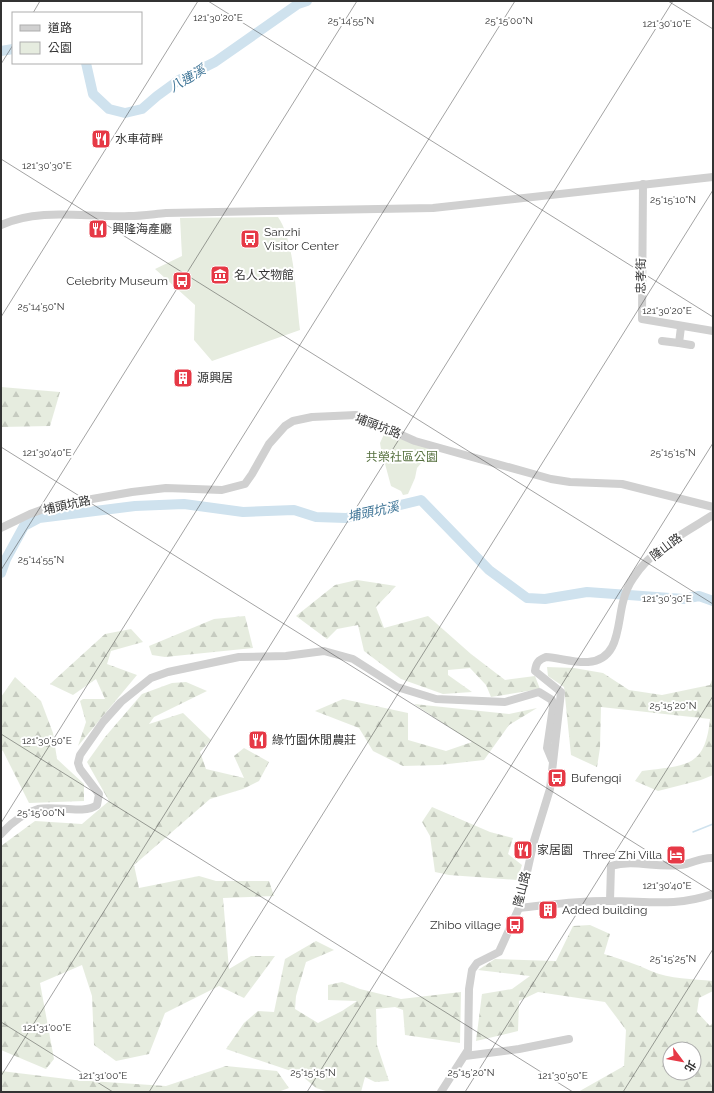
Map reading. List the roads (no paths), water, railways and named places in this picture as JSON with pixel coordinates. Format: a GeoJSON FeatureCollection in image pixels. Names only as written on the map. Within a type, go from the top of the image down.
{"type":"FeatureCollection","features":[{"type":"Feature","properties":{"kind":"street"},"geometry":{"type":"LineString","coordinates":[[2,224],[31,216],[53,215],[129,216],[166,213],[433,208],[713,177]]}},
{"type":"Feature","properties":{"kind":"street","name":"忠孝街"},"geometry":{"type":"LineString","coordinates":[[643,184],[642,319],[713,331]]}},
{"type":"Feature","properties":{"kind":"street"},"geometry":{"type":"LineString","coordinates":[[679,344],[682,326]]}},
{"type":"Feature","properties":{"kind":"street"},"geometry":{"type":"LineString","coordinates":[[662,341],[692,346]]}},
{"type":"Feature","properties":{"kind":"street","name":"埔頭坑路"},"geometry":{"type":"LineString","coordinates":[[1,528],[30,514],[52,506],[152,488],[222,490],[245,484],[269,444],[285,426],[293,422],[312,417],[356,415],[415,441],[551,479],[570,482],[622,484],[713,507]]}},
{"type":"Feature","properties":{"kind":"street","name":"隆山路"},"geometry":{"type":"LineString","coordinates":[[441,1092],[468,1050],[469,989],[472,970],[477,963],[499,952],[519,908],[534,841],[550,790],[552,760],[561,692],[535,671],[536,664],[540,659],[546,657],[589,662],[602,658],[610,652],[613,646],[623,602],[635,575],[656,552],[713,515]]}},
{"type":"Feature","properties":{"kind":"street"},"geometry":{"type":"LineString","coordinates":[[1,834],[10,825],[37,810],[86,809],[97,805],[99,794],[80,769],[78,763],[80,755],[103,722],[136,688],[151,678],[168,672],[239,657],[286,656],[324,651],[352,659],[397,687],[436,699],[505,702],[539,692],[546,694],[552,700],[553,713],[547,748],[552,760]]}},
{"type":"Feature","properties":{"kind":"street"},"geometry":{"type":"LineString","coordinates":[[610,901],[611,866],[624,862],[665,866],[686,864],[707,858],[713,858]]}},
{"type":"Feature","properties":{"kind":"street"},"geometry":{"type":"LineString","coordinates":[[519,908],[610,901],[662,904],[695,900],[713,894]]}},
{"type":"Feature","properties":{"kind":"street"},"geometry":{"type":"LineString","coordinates":[[465,1056],[512,1050],[569,1039]]}},
{"type":"Feature","properties":{"kind":"waterway","name":"八連溪"},"geometry":{"type":"LineString","coordinates":[[86,64],[93,94],[109,109],[125,113],[142,109],[179,80],[215,62],[298,4],[307,1]]}},
{"type":"Feature","properties":{"kind":"waterway","name":"八連溪"},"geometry":{"type":"LineString","coordinates":[[1,51],[12,49]]}},
{"type":"Feature","properties":{"kind":"waterway","name":"埔頭坑溪"},"geometry":{"type":"LineString","coordinates":[[1,573],[6,559],[24,526],[39,518],[135,506],[184,504],[243,512],[294,510],[316,517],[346,518],[421,500],[489,570],[527,598],[545,599],[587,592],[684,599],[699,596],[713,601]]}},
{"type":"Feature","properties":{"kind":"waterway"},"geometry":{"type":"LineString","coordinates":[[693,832],[713,824]]}},
{"type":"Feature","properties":{"kind":"place","name":"水車荷畔"},"geometry":{"type":"Point","coordinates":[101,139]}},
{"type":"Feature","properties":{"kind":"place","name":"興隆海產廳"},"geometry":{"type":"Point","coordinates":[98,229]}},
{"type":"Feature","properties":{"kind":"place","name":"Sanzhi Visitor Center"},"geometry":{"type":"Point","coordinates":[250,239]}},
{"type":"Feature","properties":{"kind":"place","name":"名人文物館"},"geometry":{"type":"Point","coordinates":[220,275]}},
{"type":"Feature","properties":{"kind":"place","name":"Celebrity Museum"},"geometry":{"type":"Point","coordinates":[182,281]}},
{"type":"Feature","properties":{"kind":"place","name":"源興居"},"geometry":{"type":"Point","coordinates":[183,378]}},
{"type":"Feature","properties":{"kind":"place","name":"綠竹園休閒農莊"},"geometry":{"type":"Point","coordinates":[258,740]}},
{"type":"Feature","properties":{"kind":"place","name":"Bufengqi"},"geometry":{"type":"Point","coordinates":[557,778]}},
{"type":"Feature","properties":{"kind":"place","name":"家居園"},"geometry":{"type":"Point","coordinates":[523,850]}},
{"type":"Feature","properties":{"kind":"place","name":"Three Zhi Villa"},"geometry":{"type":"Point","coordinates":[676,855]}},
{"type":"Feature","properties":{"kind":"place","name":"Added building"},"geometry":{"type":"Point","coordinates":[548,910]}},
{"type":"Feature","properties":{"kind":"place","name":"Zhibo village"},"geometry":{"type":"Point","coordinates":[515,925]}},
{"type":"Feature","properties":{"kind":"park label","name":"共榮社區公園"},"geometry":{"type":"Point","coordinates":[402,457]}}]}
